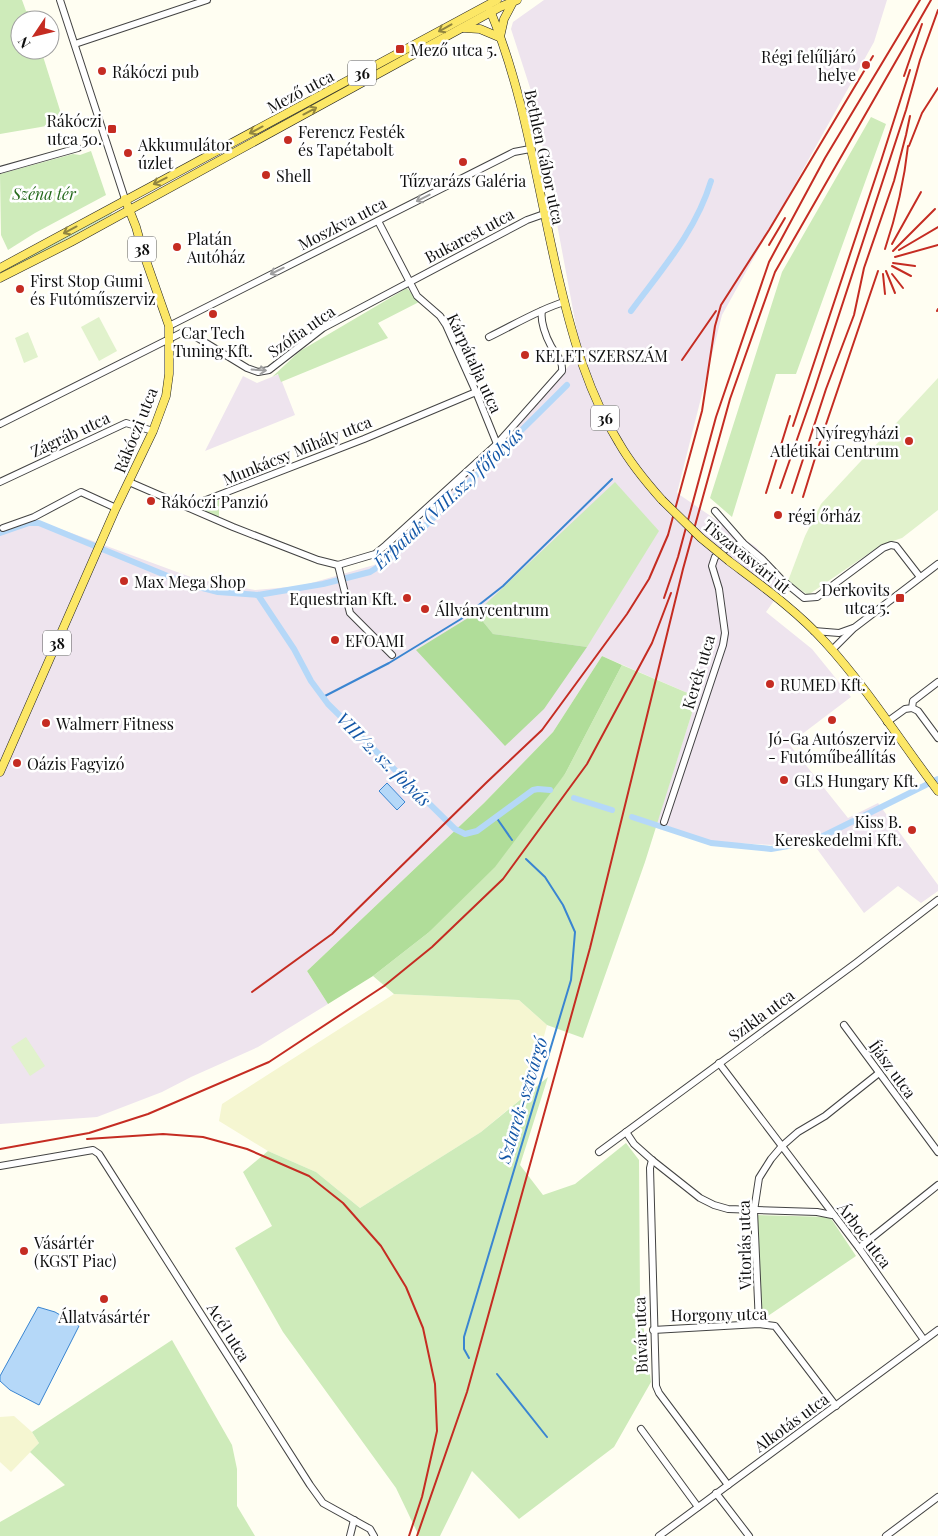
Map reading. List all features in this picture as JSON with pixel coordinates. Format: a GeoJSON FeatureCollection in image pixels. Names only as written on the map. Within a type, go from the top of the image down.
{"type":"FeatureCollection","features":[{"type":"Feature","properties":{"kind":"main road"},"geometry":{"type":"LineString","coordinates":[[488,6],[496,0]]}},
{"type":"Feature","properties":{"kind":"main road"},"geometry":{"type":"LineString","coordinates":[[488,6],[515,1]]}},
{"type":"Feature","properties":{"kind":"main road"},"geometry":{"type":"LineString","coordinates":[[462,28],[480,29],[499,37],[504,19],[515,1]]}},
{"type":"Feature","properties":{"kind":"main road","name":"Mező utca"},"geometry":{"type":"LineString","coordinates":[[130,209],[462,28],[488,6]]}},
{"type":"Feature","properties":{"kind":"main road","name":"Mező utca"},"geometry":{"type":"LineString","coordinates":[[125,199],[488,6]]}},
{"type":"Feature","properties":{"kind":"main road","name":"Bethlen Gábor utca"},"geometry":{"type":"LineString","coordinates":[[488,6],[526,125],[544,214],[570,323]]}},
{"type":"Feature","properties":{"kind":"main road","name":"Rákóczi utca"},"geometry":{"type":"LineString","coordinates":[[0,772],[116,508],[153,431],[166,396],[169,374],[169,326],[125,199]]}},
{"type":"Feature","properties":{"kind":"main road","name":"36"},"geometry":{"type":"LineString","coordinates":[[0,268],[125,199]]}},
{"type":"Feature","properties":{"kind":"main road","name":"36"},"geometry":{"type":"LineString","coordinates":[[0,278],[130,209]]}},
{"type":"Feature","properties":{"kind":"main road","name":"Tiszavasvári út"},"geometry":{"type":"LineString","coordinates":[[570,323],[589,382],[618,442],[631,462],[662,500],[701,538],[774,595],[814,630],[832,650],[934,785]]}},
{"type":"Feature","properties":{"kind":"street","name":"Rákóczi utca"},"geometry":{"type":"LineString","coordinates":[[60,0],[125,199]]}},
{"type":"Feature","properties":{"kind":"street"},"geometry":{"type":"LineString","coordinates":[[75,44],[207,0]]}},
{"type":"Feature","properties":{"kind":"street"},"geometry":{"type":"LineString","coordinates":[[0,170],[78,148]]}},
{"type":"Feature","properties":{"kind":"street","name":"Moszkva utca"},"geometry":{"type":"LineString","coordinates":[[169,326],[514,152],[530,149]]}},
{"type":"Feature","properties":{"kind":"street","name":"Bukarest utca"},"geometry":{"type":"LineString","coordinates":[[409,282],[527,220],[544,214]]}},
{"type":"Feature","properties":{"kind":"street","name":"Kárpátalja utca"},"geometry":{"type":"LineString","coordinates":[[378,221],[417,296],[440,316],[446,326],[497,444]]}},
{"type":"Feature","properties":{"kind":"street","name":"Szófia utca"},"geometry":{"type":"LineString","coordinates":[[183,332],[188,332],[247,368],[258,372],[269,370],[323,328],[409,282]]}},
{"type":"Feature","properties":{"kind":"street"},"geometry":{"type":"LineString","coordinates":[[489,337],[551,305],[564,302]]}},
{"type":"Feature","properties":{"kind":"street"},"geometry":{"type":"LineString","coordinates":[[129,482],[233,527],[318,560],[338,565],[375,554],[497,444],[562,371],[561,360],[551,347],[541,318],[542,311]]}},
{"type":"Feature","properties":{"kind":"street"},"geometry":{"type":"LineString","coordinates":[[0,424],[183,332],[180,321]]}},
{"type":"Feature","properties":{"kind":"street","name":"Munkácsy Mihály utca"},"geometry":{"type":"LineString","coordinates":[[188,507],[364,439],[476,392]]}},
{"type":"Feature","properties":{"kind":"street","name":"Zágráb utca"},"geometry":{"type":"LineString","coordinates":[[0,482],[126,423],[153,431]]}},
{"type":"Feature","properties":{"kind":"street"},"geometry":{"type":"LineString","coordinates":[[3,528],[34,517],[81,492],[116,508]]}},
{"type":"Feature","properties":{"kind":"street"},"geometry":{"type":"LineString","coordinates":[[715,511],[743,543],[762,558],[782,580],[804,598],[817,597],[883,548],[891,545],[896,546],[920,577]]}},
{"type":"Feature","properties":{"kind":"street","name":"Kerék utca"},"geometry":{"type":"LineString","coordinates":[[664,822],[723,645],[725,633],[719,590],[712,566],[716,557],[727,548],[743,543]]}},
{"type":"Feature","properties":{"kind":"street"},"geometry":{"type":"LineString","coordinates":[[832,650],[854,628],[938,564]]}},
{"type":"Feature","properties":{"kind":"street"},"geometry":{"type":"LineString","coordinates":[[338,565],[350,613],[392,655]]}},
{"type":"Feature","properties":{"kind":"street"},"geometry":{"type":"LineString","coordinates":[[814,630],[839,633],[854,628]]}},
{"type":"Feature","properties":{"kind":"street"},"geometry":{"type":"LineString","coordinates":[[912,708],[913,701],[938,682]]}},
{"type":"Feature","properties":{"kind":"street"},"geometry":{"type":"LineString","coordinates":[[887,722],[905,709],[912,708],[918,711],[938,738]]}},
{"type":"Feature","properties":{"kind":"street","name":"Szikla utca"},"geometry":{"type":"LineString","coordinates":[[598,1152],[938,900]]}},
{"type":"Feature","properties":{"kind":"street","name":"Íjász utca"},"geometry":{"type":"LineString","coordinates":[[844,1025],[938,1152]]}},
{"type":"Feature","properties":{"kind":"street","name":"Árboc utca"},"geometry":{"type":"LineString","coordinates":[[719,1063],[832,1215],[859,1248],[924,1340]]}},
{"type":"Feature","properties":{"kind":"street","name":"Vitorlás utca"},"geometry":{"type":"LineString","coordinates":[[759,1324],[754,1211],[760,1178],[782,1146],[798,1132],[825,1116],[879,1073]]}},
{"type":"Feature","properties":{"kind":"street"},"geometry":{"type":"LineString","coordinates":[[626,1132],[634,1144],[652,1160],[700,1198],[714,1205],[728,1209],[817,1212],[832,1215]]}},
{"type":"Feature","properties":{"kind":"street","name":"Acél utca"},"geometry":{"type":"LineString","coordinates":[[0,1166],[93,1150],[99,1154],[310,1485],[323,1503],[370,1529],[374,1536]]}},
{"type":"Feature","properties":{"kind":"street","name":"Búvár utca"},"geometry":{"type":"LineString","coordinates":[[652,1160],[650,1168],[656,1386],[659,1393],[728,1485]]}},
{"type":"Feature","properties":{"kind":"street"},"geometry":{"type":"LineString","coordinates":[[859,1248],[938,1185]]}},
{"type":"Feature","properties":{"kind":"street","name":"Horgony utca"},"geometry":{"type":"LineString","coordinates":[[653,1330],[759,1324],[775,1326],[836,1406]]}},
{"type":"Feature","properties":{"kind":"street","name":"Alkotás utca"},"geometry":{"type":"LineString","coordinates":[[660,1536],[938,1330]]}},
{"type":"Feature","properties":{"kind":"street"},"geometry":{"type":"LineString","coordinates":[[641,1429],[698,1507]]}},
{"type":"Feature","properties":{"kind":"street"},"geometry":{"type":"LineString","coordinates":[[716,1494],[749,1536]]}},
{"type":"Feature","properties":{"kind":"street"},"geometry":{"type":"LineString","coordinates":[[886,1536],[938,1497]]}},
{"type":"Feature","properties":{"kind":"street"},"geometry":{"type":"LineString","coordinates":[[350,1536],[354,1520]]}},
{"type":"Feature","properties":{"kind":"shaded area"},"geometry":{"type":"Polygon","coordinates":[[[544,0],[887,0],[874,42],[722,315],[677,493],[756,547],[788,581],[766,612],[812,649],[851,697],[789,744],[848,818],[878,803],[938,885],[938,891],[921,903],[898,886],[864,913],[809,838],[774,845],[710,842],[657,822],[697,697],[602,656],[553,732],[484,803],[307,971],[328,1004],[258,1047],[162,1092],[97,1117],[0,1124],[0,525],[28,517],[196,579],[255,590],[301,586],[374,565],[384,558],[458,484],[581,353],[534,100],[511,29],[513,22],[544,0]]]}},
{"type":"Feature","properties":{"kind":"shaded area"},"geometry":{"type":"Polygon","coordinates":[[[279,374],[295,415],[205,451],[243,376],[257,383],[279,374]]]}},
{"type":"Feature","properties":{"kind":"green space"},"geometry":{"type":"Polygon","coordinates":[[[0,0],[22,0],[26,10],[10,10],[10,60],[44,60],[64,123],[0,134],[0,0]]]}},
{"type":"Feature","properties":{"kind":"green space"},"geometry":{"type":"Polygon","coordinates":[[[428,41],[429,43],[267,130],[267,128],[428,41]]]}},
{"type":"Feature","properties":{"kind":"green space"},"geometry":{"type":"Polygon","coordinates":[[[871,117],[886,124],[796,374],[776,374],[732,517],[710,498],[782,272],[871,117]]]}},
{"type":"Feature","properties":{"kind":"green space","name":"Széna tér"},"geometry":{"type":"Polygon","coordinates":[[[91,151],[106,195],[35,233],[8,250],[1,235],[0,174],[73,154],[80,155],[91,151]]]}},
{"type":"Feature","properties":{"kind":"green space"},"geometry":{"type":"Polygon","coordinates":[[[111,211],[112,214],[0,275],[0,272],[15,263],[111,211]]]}},
{"type":"Feature","properties":{"kind":"green space"},"geometry":{"type":"Polygon","coordinates":[[[407,288],[419,302],[378,323],[388,338],[281,382],[278,374],[272,377],[300,351],[407,288]]]}},
{"type":"Feature","properties":{"kind":"green space"},"geometry":{"type":"Polygon","coordinates":[[[99,317],[117,351],[99,361],[81,327],[99,317]]]}},
{"type":"Feature","properties":{"kind":"green space"},"geometry":{"type":"Polygon","coordinates":[[[28,332],[38,357],[24,363],[15,338],[28,332]]]}},
{"type":"Feature","properties":{"kind":"green space","name":"Nyíregyházi Atlétikai Centrum"},"geometry":{"type":"Polygon","coordinates":[[[938,378],[938,510],[902,538],[881,545],[808,595],[788,581],[805,536],[821,504],[938,378]]]}},
{"type":"Feature","properties":{"kind":"green space"},"geometry":{"type":"Polygon","coordinates":[[[615,482],[659,531],[587,647],[493,634],[476,613],[615,482]]]}},
{"type":"Feature","properties":{"kind":"green space"},"geometry":{"type":"Polygon","coordinates":[[[219,500],[219,518],[203,510],[206,505],[219,500]]]}},
{"type":"Feature","properties":{"kind":"green space"},"geometry":{"type":"Polygon","coordinates":[[[476,613],[493,634],[587,647],[544,709],[505,746],[416,650],[476,613]]]}},
{"type":"Feature","properties":{"kind":"green space"},"geometry":{"type":"Polygon","coordinates":[[[602,656],[622,665],[565,774],[495,867],[428,933],[373,976],[328,1004],[307,971],[484,803],[553,732],[602,656]]]}},
{"type":"Feature","properties":{"kind":"green space"},"geometry":{"type":"Polygon","coordinates":[[[622,665],[697,697],[645,862],[583,1038],[547,1025],[519,1000],[394,994],[373,976],[428,933],[565,774],[622,665]]]}},
{"type":"Feature","properties":{"kind":"green space"},"geometry":{"type":"Polygon","coordinates":[[[394,994],[519,1000],[547,1025],[529,1092],[481,1132],[360,1208],[316,1172],[268,1151],[219,1121],[222,1104],[394,994]]]}},
{"type":"Feature","properties":{"kind":"green space"},"geometry":{"type":"Polygon","coordinates":[[[26,1037],[45,1066],[30,1076],[11,1047],[26,1037]]]}},
{"type":"Feature","properties":{"kind":"green space"},"geometry":{"type":"Polygon","coordinates":[[[548,1077],[520,1165],[543,1195],[575,1184],[626,1143],[639,1160],[640,1302],[651,1382],[614,1447],[519,1519],[472,1471],[440,1536],[419,1536],[396,1488],[283,1332],[235,1248],[272,1226],[243,1172],[268,1151],[316,1172],[360,1208],[481,1132],[548,1077]]]}},
{"type":"Feature","properties":{"kind":"green space"},"geometry":{"type":"Polygon","coordinates":[[[757,1215],[830,1217],[856,1256],[762,1320],[757,1215]]]}},
{"type":"Feature","properties":{"kind":"green space"},"geometry":{"type":"Polygon","coordinates":[[[172,1340],[232,1445],[237,1469],[237,1506],[255,1536],[0,1536],[0,1522],[65,1485],[30,1452],[39,1443],[32,1432],[172,1340]]]}},
{"type":"Feature","properties":{"kind":"green space"},"geometry":{"type":"Polygon","coordinates":[[[14,1416],[32,1432],[39,1443],[11,1472],[0,1462],[0,1417],[14,1416]]]}},
{"type":"Feature","properties":{"kind":"water"},"geometry":{"type":"Polygon","coordinates":[[[387,783],[405,802],[397,810],[379,791],[387,783]]]}},
{"type":"Feature","properties":{"kind":"water"},"geometry":{"type":"Polygon","coordinates":[[[38,1307],[55,1312],[79,1326],[39,1405],[10,1390],[0,1381],[0,1376],[38,1307]]]}},
{"type":"Feature","properties":{"kind":"waterway","name":"Érpatak (VIII.sz.) főfolyás"},"geometry":{"type":"LineString","coordinates":[[631,311],[666,265],[697,217],[711,181]]}},
{"type":"Feature","properties":{"kind":"waterway","name":"Érpatak (VIII.sz.) főfolyás"},"geometry":{"type":"LineString","coordinates":[[0,533],[29,523],[39,523],[187,584],[218,592],[258,595],[323,584],[370,572],[386,562],[406,545],[567,385]]}},
{"type":"Feature","properties":{"kind":"waterway"},"geometry":{"type":"LineString","coordinates":[[323,697],[389,663],[461,619],[503,586],[612,479]]}},
{"type":"Feature","properties":{"kind":"waterway","name":"VIII/2. sz. folyás"},"geometry":{"type":"LineString","coordinates":[[258,595],[294,649],[311,681],[328,704],[455,829],[465,834],[477,831],[533,790],[550,790]]}},
{"type":"Feature","properties":{"kind":"waterway","name":"VIII/2. sz. folyás"},"geometry":{"type":"LineString","coordinates":[[632,817],[711,843],[771,849],[811,842],[938,779]]}},
{"type":"Feature","properties":{"kind":"waterway","name":"VIII/2. sz. folyás"},"geometry":{"type":"LineString","coordinates":[[574,798],[612,810]]}},
{"type":"Feature","properties":{"kind":"waterway","name":"Sztarek-szivárgó"},"geometry":{"type":"LineString","coordinates":[[496,817],[512,840]]}},
{"type":"Feature","properties":{"kind":"waterway","name":"Sztarek-szivárgó"},"geometry":{"type":"LineString","coordinates":[[469,1358],[464,1349],[464,1337],[571,980],[575,932],[563,905],[545,877],[526,859]]}},
{"type":"Feature","properties":{"kind":"waterway","name":"Sztarek-szivárgó"},"geometry":{"type":"LineString","coordinates":[[497,1374],[547,1437]]}},
{"type":"Feature","properties":{"kind":"railway"},"geometry":{"type":"LineString","coordinates":[[664,598],[678,557],[716,417],[769,262],[825,158],[920,0]]}},
{"type":"Feature","properties":{"kind":"railway"},"geometry":{"type":"LineString","coordinates":[[417,1536],[467,1392],[590,948],[683,569],[730,399],[775,272],[931,0]]}},
{"type":"Feature","properties":{"kind":"railway"},"geometry":{"type":"LineString","coordinates":[[780,488],[815,388],[906,110],[920,60],[938,10]]}},
{"type":"Feature","properties":{"kind":"railway"},"geometry":{"type":"LineString","coordinates":[[904,76],[922,24]]}},
{"type":"Feature","properties":{"kind":"railway"},"geometry":{"type":"LineString","coordinates":[[252,992],[332,934],[542,730],[627,614],[649,579],[668,535],[702,411],[715,326],[721,305],[769,230],[873,56]]}},
{"type":"Feature","properties":{"kind":"railway"},"geometry":{"type":"LineString","coordinates":[[793,426],[910,70]]}},
{"type":"Feature","properties":{"kind":"railway"},"geometry":{"type":"LineString","coordinates":[[909,146],[922,113],[938,88]]}},
{"type":"Feature","properties":{"kind":"railway"},"geometry":{"type":"LineString","coordinates":[[792,493],[826,389],[854,315],[864,268],[894,181],[910,116]]}},
{"type":"Feature","properties":{"kind":"railway"},"geometry":{"type":"LineString","coordinates":[[885,249],[900,198],[908,146]]}},
{"type":"Feature","properties":{"kind":"railway"},"geometry":{"type":"LineString","coordinates":[[892,244],[921,192]]}},
{"type":"Feature","properties":{"kind":"railway"},"geometry":{"type":"LineString","coordinates":[[893,251],[935,209]]}},
{"type":"Feature","properties":{"kind":"railway"},"geometry":{"type":"LineString","coordinates":[[769,245],[785,218]]}},
{"type":"Feature","properties":{"kind":"railway"},"geometry":{"type":"LineString","coordinates":[[899,250],[938,227]]}},
{"type":"Feature","properties":{"kind":"railway"},"geometry":{"type":"LineString","coordinates":[[895,257],[938,245]]}},
{"type":"Feature","properties":{"kind":"railway"},"geometry":{"type":"LineString","coordinates":[[893,263],[915,266]]}},
{"type":"Feature","properties":{"kind":"railway"},"geometry":{"type":"LineString","coordinates":[[892,266],[911,276]]}},
{"type":"Feature","properties":{"kind":"railway"},"geometry":{"type":"LineString","coordinates":[[803,497],[878,271]]}},
{"type":"Feature","properties":{"kind":"railway"},"geometry":{"type":"LineString","coordinates":[[886,271],[895,293]]}},
{"type":"Feature","properties":{"kind":"railway"},"geometry":{"type":"LineString","coordinates":[[883,274],[885,294]]}},
{"type":"Feature","properties":{"kind":"railway"},"geometry":{"type":"LineString","coordinates":[[892,274],[903,288]]}},
{"type":"Feature","properties":{"kind":"railway"},"geometry":{"type":"LineString","coordinates":[[682,360],[716,311]]}},
{"type":"Feature","properties":{"kind":"railway"},"geometry":{"type":"LineString","coordinates":[[766,493],[790,416]]}},
{"type":"Feature","properties":{"kind":"railway"},"geometry":{"type":"LineString","coordinates":[[0,1149],[89,1133],[148,1114],[269,1062],[384,986],[432,947],[503,879],[587,764],[652,643],[671,593]]}},
{"type":"Feature","properties":{"kind":"railway"},"geometry":{"type":"LineString","coordinates":[[87,1139],[163,1134],[203,1137],[247,1149],[309,1176],[343,1203],[381,1246],[406,1287],[423,1328],[435,1384],[437,1431],[422,1497],[409,1536]]}},
{"type":"Feature","properties":{"kind":"place","name":"Mező utca 5."},"geometry":{"type":"Point","coordinates":[400,49]}},
{"type":"Feature","properties":{"kind":"place","name":"Régi felűljáró helye"},"geometry":{"type":"Point","coordinates":[866,65]}},
{"type":"Feature","properties":{"kind":"place","name":"Rákóczi pub"},"geometry":{"type":"Point","coordinates":[102,71]}},
{"type":"Feature","properties":{"kind":"place","name":"Rákóczi utca 50."},"geometry":{"type":"Point","coordinates":[112,129]}},
{"type":"Feature","properties":{"kind":"place","name":"Ferencz Festék és Tapétabolt"},"geometry":{"type":"Point","coordinates":[288,140]}},
{"type":"Feature","properties":{"kind":"place","name":"Akkumulátor úzlet"},"geometry":{"type":"Point","coordinates":[128,153]}},
{"type":"Feature","properties":{"kind":"place","name":"Tűzvarázs Galéria"},"geometry":{"type":"Point","coordinates":[463,162]}},
{"type":"Feature","properties":{"kind":"place","name":"Shell"},"geometry":{"type":"Point","coordinates":[266,175]}},
{"type":"Feature","properties":{"kind":"place","name":"Platán Autóház"},"geometry":{"type":"Point","coordinates":[177,247]}},
{"type":"Feature","properties":{"kind":"place","name":"First Stop Gumi és Futóműszerviz"},"geometry":{"type":"Point","coordinates":[20,289]}},
{"type":"Feature","properties":{"kind":"place","name":"Car Tech Tuning Kft."},"geometry":{"type":"Point","coordinates":[213,314]}},
{"type":"Feature","properties":{"kind":"place","name":"KELET SZERSZÁM"},"geometry":{"type":"Point","coordinates":[525,355]}},
{"type":"Feature","properties":{"kind":"place","name":"Nyíregyházi Atlétikai Centrum"},"geometry":{"type":"Point","coordinates":[909,441]}},
{"type":"Feature","properties":{"kind":"place","name":"Rákóczi Panzió"},"geometry":{"type":"Point","coordinates":[151,501]}},
{"type":"Feature","properties":{"kind":"place","name":"régi őrház"},"geometry":{"type":"Point","coordinates":[778,515]}},
{"type":"Feature","properties":{"kind":"place","name":"Max Mega Shop"},"geometry":{"type":"Point","coordinates":[124,581]}},
{"type":"Feature","properties":{"kind":"place","name":"Equestrian Kft."},"geometry":{"type":"Point","coordinates":[407,598]}},
{"type":"Feature","properties":{"kind":"place","name":"Derkovits utca 5."},"geometry":{"type":"Point","coordinates":[900,598]}},
{"type":"Feature","properties":{"kind":"place","name":"Állványcentrum"},"geometry":{"type":"Point","coordinates":[425,609]}},
{"type":"Feature","properties":{"kind":"place","name":"EFOAMI"},"geometry":{"type":"Point","coordinates":[335,640]}},
{"type":"Feature","properties":{"kind":"place","name":"RUMED Kft."},"geometry":{"type":"Point","coordinates":[770,684]}},
{"type":"Feature","properties":{"kind":"place","name":"Jó-Ga Autószerviz - Futóműbeállítás"},"geometry":{"type":"Point","coordinates":[832,720]}},
{"type":"Feature","properties":{"kind":"place","name":"Walmerr Fitness"},"geometry":{"type":"Point","coordinates":[46,723]}},
{"type":"Feature","properties":{"kind":"place","name":"Oázis Fagyizó"},"geometry":{"type":"Point","coordinates":[17,763]}},
{"type":"Feature","properties":{"kind":"place","name":"GLS Hungary Kft."},"geometry":{"type":"Point","coordinates":[784,780]}},
{"type":"Feature","properties":{"kind":"place","name":"Kiss B. Kereskedelmi Kft."},"geometry":{"type":"Point","coordinates":[912,830]}},
{"type":"Feature","properties":{"kind":"place","name":"Vásártér (KGST Piac)"},"geometry":{"type":"Point","coordinates":[24,1251]}},
{"type":"Feature","properties":{"kind":"place","name":"Állatvásártér"},"geometry":{"type":"Point","coordinates":[104,1299]}}]}
